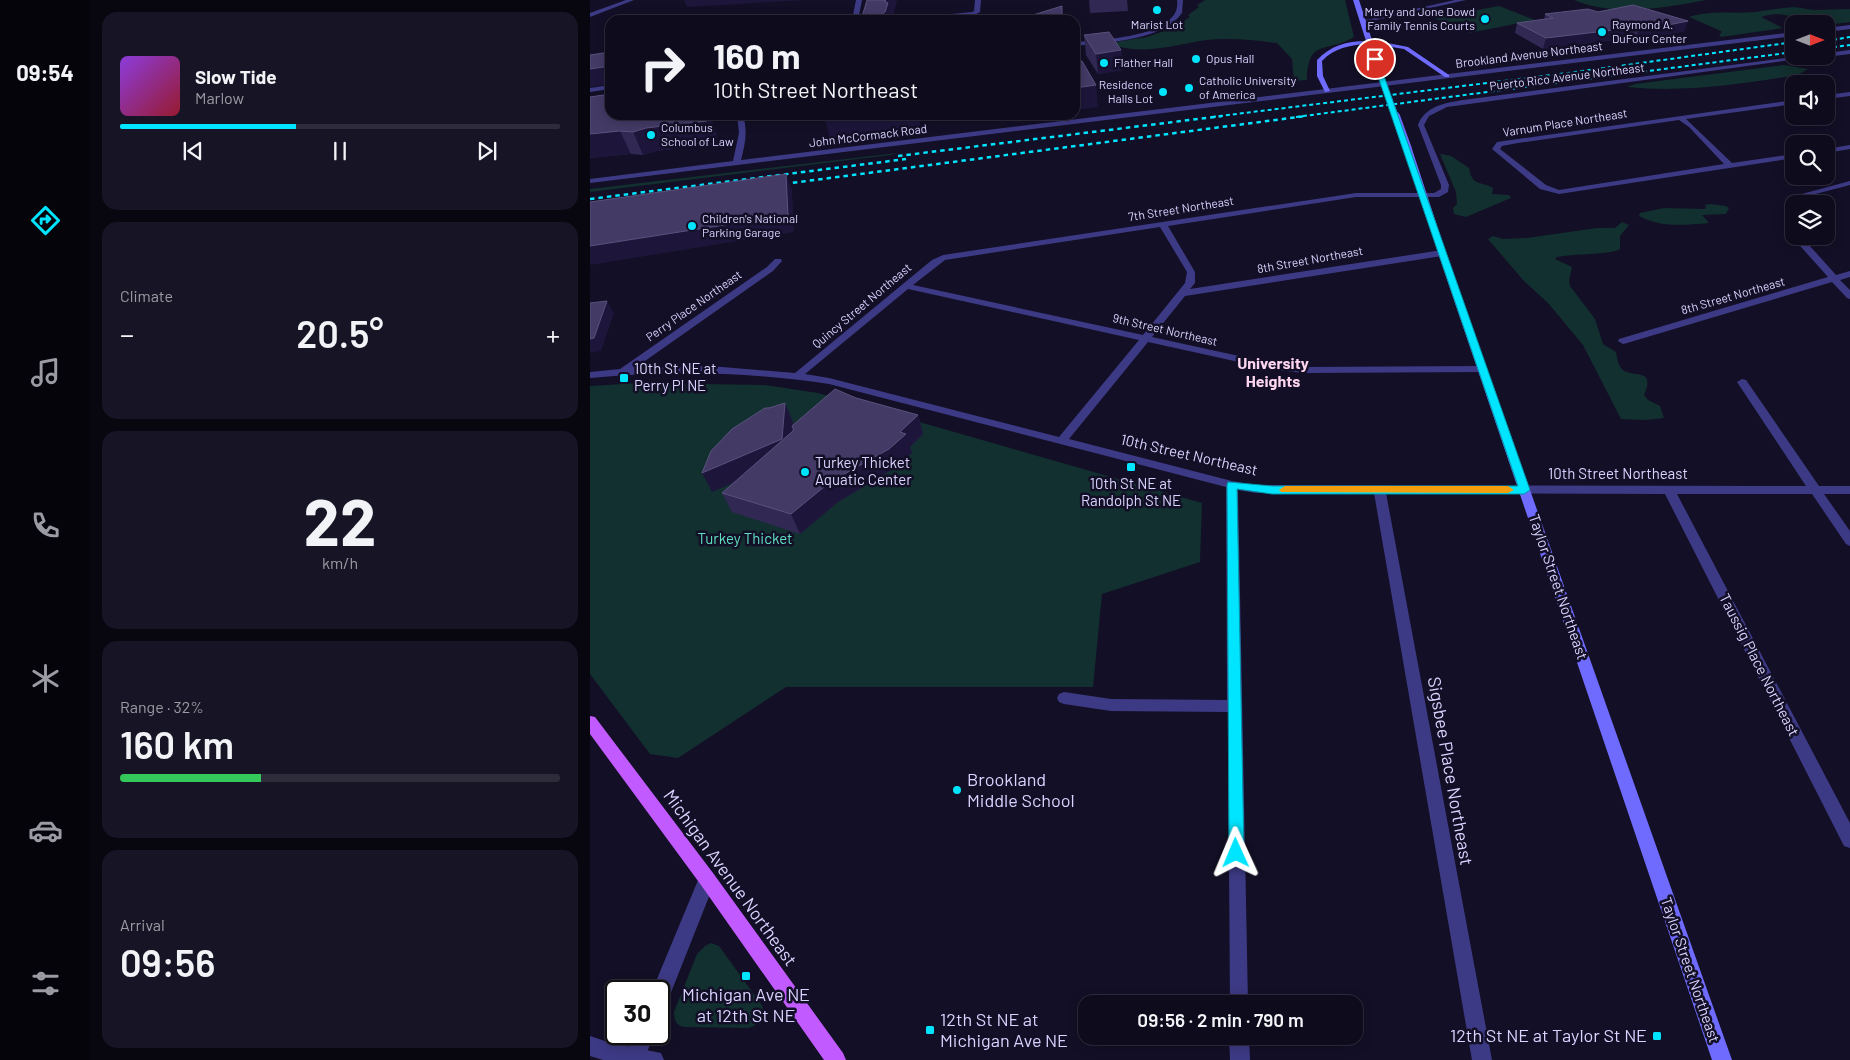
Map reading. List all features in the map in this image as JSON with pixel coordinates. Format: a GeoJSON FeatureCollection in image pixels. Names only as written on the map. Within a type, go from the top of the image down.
{"type":"FeatureCollection","features":[{"type":"Feature","properties":{"kind":"main road","name":"Taylor Street Northeast"},"geometry":{"type":"LineString","coordinates":[[1356,0],[1722,1060]]}},
{"type":"Feature","properties":{"kind":"main road"},"geometry":{"type":"LineString","coordinates":[[1327,91],[1318,68],[1322,57],[1346,45],[1370,43],[1393,45],[1406,49],[1447,76]]}},
{"type":"Feature","properties":{"kind":"main road","name":"Michigan Avenue Northeast"},"geometry":{"type":"LineString","coordinates":[[590,722],[707,879],[836,1060]]}},
{"type":"Feature","properties":{"kind":"street"},"geometry":{"type":"LineString","coordinates":[[590,15],[631,0]]}},
{"type":"Feature","properties":{"kind":"street"},"geometry":{"type":"LineString","coordinates":[[856,15],[859,0]]}},
{"type":"Feature","properties":{"kind":"street"},"geometry":{"type":"LineString","coordinates":[[960,15],[977,12],[978,0]]}},
{"type":"Feature","properties":{"kind":"street"},"geometry":{"type":"LineString","coordinates":[[1080,43],[1124,38],[1162,27],[1178,16],[1181,9],[1180,0]]}},
{"type":"Feature","properties":{"kind":"street"},"geometry":{"type":"LineString","coordinates":[[1363,21],[1463,0]]}},
{"type":"Feature","properties":{"kind":"street"},"geometry":{"type":"LineString","coordinates":[[1835,29],[1850,27]]}},
{"type":"Feature","properties":{"kind":"street","name":"Brookland Avenue Northeast"},"geometry":{"type":"LineString","coordinates":[[1327,91],[1785,35]]}},
{"type":"Feature","properties":{"kind":"street"},"geometry":{"type":"LineString","coordinates":[[1835,54],[1850,52]]}},
{"type":"Feature","properties":{"kind":"street","name":"Puerto Rico Avenue Northeast"},"geometry":{"type":"LineString","coordinates":[[1422,195],[1436,195],[1445,190],[1421,125],[1426,116],[1446,106],[1463,102],[1785,60]]}},
{"type":"Feature","properties":{"kind":"street"},"geometry":{"type":"LineString","coordinates":[[590,90],[605,88]]}},
{"type":"Feature","properties":{"kind":"street","name":"John McCormack Road"},"geometry":{"type":"LineString","coordinates":[[590,181],[1327,91]]}},
{"type":"Feature","properties":{"kind":"street"},"geometry":{"type":"LineString","coordinates":[[1835,96],[1850,94]]}},
{"type":"Feature","properties":{"kind":"street"},"geometry":{"type":"LineString","coordinates":[[1680,118],[1785,103]]}},
{"type":"Feature","properties":{"kind":"street"},"geometry":{"type":"LineString","coordinates":[[1680,118],[1691,126],[1730,166],[1785,157]]}},
{"type":"Feature","properties":{"kind":"street","name":"Varnum Place Northeast"},"geometry":{"type":"LineString","coordinates":[[1680,118],[1500,144],[1496,149],[1543,187],[1559,192],[1730,166]]}},
{"type":"Feature","properties":{"kind":"street"},"geometry":{"type":"LineString","coordinates":[[736,163],[743,135],[742,120]]}},
{"type":"Feature","properties":{"kind":"street"},"geometry":{"type":"LineString","coordinates":[[1835,150],[1850,147]]}},
{"type":"Feature","properties":{"kind":"street"},"geometry":{"type":"LineString","coordinates":[[1802,195],[1850,183]]}},
{"type":"Feature","properties":{"kind":"street","name":"7th Street Northeast"},"geometry":{"type":"LineString","coordinates":[[944,258],[1356,195],[1422,195]]}},
{"type":"Feature","properties":{"kind":"street"},"geometry":{"type":"LineString","coordinates":[[1062,441],[1190,283],[1191,274],[1162,224]]}},
{"type":"Feature","properties":{"kind":"street"},"geometry":{"type":"LineString","coordinates":[[1804,245],[1850,296]]}},
{"type":"Feature","properties":{"kind":"street","name":"8th Street Northeast"},"geometry":{"type":"LineString","coordinates":[[1182,293],[1442,252]]}},
{"type":"Feature","properties":{"kind":"street","name":"Quincy Street Northeast"},"geometry":{"type":"LineString","coordinates":[[797,376],[935,262],[944,258]]}},
{"type":"Feature","properties":{"kind":"street","name":"Perry Place Northeast"},"geometry":{"type":"LineString","coordinates":[[624,371],[770,269],[778,260]]}},
{"type":"Feature","properties":{"kind":"street","name":"8th Street Northeast"},"geometry":{"type":"LineString","coordinates":[[1623,341],[1850,274]]}},
{"type":"Feature","properties":{"kind":"street","name":"9th Street Northeast"},"geometry":{"type":"LineString","coordinates":[[906,286],[1282,368],[1482,369]]}},
{"type":"Feature","properties":{"kind":"street","name":"10th Street Northeast"},"geometry":{"type":"LineString","coordinates":[[590,375],[624,371],[703,369],[797,376],[848,385],[1232,485],[1272,490],[1850,490]]}},
{"type":"Feature","properties":{"kind":"street"},"geometry":{"type":"LineString","coordinates":[[1742,382],[1850,541]]}},
{"type":"Feature","properties":{"kind":"street"},"geometry":{"type":"LineString","coordinates":[[1232,485],[1239,995]]}},
{"type":"Feature","properties":{"kind":"street","name":"Sigsbee Place Northeast"},"geometry":{"type":"LineString","coordinates":[[1379,490],[1482,1060]]}},
{"type":"Feature","properties":{"kind":"street","name":"Taussig Place Northeast"},"geometry":{"type":"LineString","coordinates":[[1669,490],[1850,840]]}},
{"type":"Feature","properties":{"kind":"street"},"geometry":{"type":"LineString","coordinates":[[1064,698],[1111,705],[1235,706]]}},
{"type":"Feature","properties":{"kind":"street"},"geometry":{"type":"LineString","coordinates":[[666,980],[707,879]]}},
{"type":"Feature","properties":{"kind":"street"},"geometry":{"type":"LineString","coordinates":[[634,1059],[640,1045]]}},
{"type":"Feature","properties":{"kind":"street"},"geometry":{"type":"LineString","coordinates":[[1239,1045],[1240,1060]]}},
{"type":"Feature","properties":{"kind":"street"},"geometry":{"type":"LineString","coordinates":[[590,1046],[611,1054],[634,1059],[654,1060]]}},
{"type":"Feature","properties":{"kind":"green space"},"geometry":{"type":"Polygon","coordinates":[[[1205,0],[1345,0],[1354,37],[1315,52],[1308,67],[1307,80],[1294,81],[1292,59],[1277,43],[1219,39],[1154,49],[1131,49],[1109,43],[1147,37],[1173,28],[1190,17],[1188,15],[1199,7],[1197,5],[1205,0]]]}},
{"type":"Feature","properties":{"kind":"green space"},"geometry":{"type":"Polygon","coordinates":[[[1574,0],[1706,0],[1674,6],[1623,10],[1589,5],[1574,0]]]}},
{"type":"Feature","properties":{"kind":"green space","name":"Marty and Jone Dowd Family Tennis Courts"},"geometry":{"type":"Polygon","coordinates":[[[1499,6],[1535,20],[1469,33],[1434,18],[1499,6]]]}},
{"type":"Feature","properties":{"kind":"green space"},"geometry":{"type":"Polygon","coordinates":[[[1794,7],[1814,10],[1850,9],[1850,22],[1835,24],[1835,15],[1774,14],[1761,17],[1783,28],[1721,37],[1719,35],[1721,31],[1689,17],[1714,13],[1755,12],[1794,7]]]}},
{"type":"Feature","properties":{"kind":"green space"},"geometry":{"type":"Polygon","coordinates":[[[1784,65],[1808,69],[1798,75],[1785,75],[1785,77],[1713,87],[1648,89],[1627,87],[1635,84],[1784,65]]]}},
{"type":"Feature","properties":{"kind":"green space"},"geometry":{"type":"Polygon","coordinates":[[[897,153],[891,155],[590,192],[590,189],[897,153]]]}},
{"type":"Feature","properties":{"kind":"green space"},"geometry":{"type":"Polygon","coordinates":[[[1440,154],[1451,156],[1469,168],[1474,180],[1493,188],[1492,194],[1509,195],[1511,198],[1466,217],[1454,214],[1453,208],[1457,204],[1456,192],[1440,154]]]}},
{"type":"Feature","properties":{"kind":"green space"},"geometry":{"type":"Polygon","coordinates":[[[1710,204],[1729,208],[1726,214],[1702,215],[1709,223],[1664,224],[1639,216],[1640,213],[1664,208],[1704,209],[1706,208],[1705,205],[1710,204]]]}},
{"type":"Feature","properties":{"kind":"green space"},"geometry":{"type":"Polygon","coordinates":[[[1622,222],[1629,225],[1620,236],[1619,250],[1557,257],[1555,259],[1572,267],[1569,281],[1570,286],[1595,319],[1603,344],[1616,352],[1621,368],[1630,373],[1645,376],[1647,386],[1644,395],[1648,400],[1660,406],[1664,418],[1645,420],[1621,419],[1583,345],[1548,303],[1523,280],[1488,239],[1493,236],[1503,239],[1527,238],[1597,228],[1615,228],[1622,222]]]}},
{"type":"Feature","properties":{"kind":"green space","name":"Turkey Thicket"},"geometry":{"type":"Polygon","coordinates":[[[640,383],[765,385],[818,393],[1202,503],[1200,562],[1102,594],[1093,687],[786,687],[678,758],[650,754],[590,674],[590,386],[640,383]]]}},
{"type":"Feature","properties":{"kind":"green space"},"geometry":{"type":"Polygon","coordinates":[[[711,943],[719,946],[763,1007],[761,1019],[754,1026],[748,1028],[685,1027],[676,1022],[674,1012],[697,954],[711,943]]]}},
{"type":"Feature","properties":{"kind":"building"},"geometry":{"type":"Polygon","coordinates":[[[867,0],[886,0],[884,1],[888,3],[885,12],[881,15],[862,15],[867,0]]]}},
{"type":"Feature","properties":{"kind":"building"},"geometry":{"type":"Polygon","coordinates":[[[1633,5],[1688,21],[1638,31],[1631,28],[1546,38],[1517,23],[1553,18],[1545,14],[1588,9],[1598,12],[1633,5]]]}},
{"type":"Feature","properties":{"kind":"building"},"geometry":{"type":"Polygon","coordinates":[[[1062,6],[1062,15],[1033,15],[1062,6]]]}},
{"type":"Feature","properties":{"kind":"building"},"geometry":{"type":"Polygon","coordinates":[[[1109,32],[1121,50],[1096,54],[1084,35],[1109,32]]]}},
{"type":"Feature","properties":{"kind":"building"},"geometry":{"type":"Polygon","coordinates":[[[605,53],[605,67],[590,69],[590,55],[605,53]]]}},
{"type":"Feature","properties":{"kind":"building"},"geometry":{"type":"Polygon","coordinates":[[[1080,61],[1082,61],[1096,85],[1080,87],[1080,61]]]}},
{"type":"Feature","properties":{"kind":"building"},"geometry":{"type":"Polygon","coordinates":[[[605,95],[605,120],[707,121],[646,128],[633,132],[620,131],[590,134],[590,97],[605,95]]]}},
{"type":"Feature","properties":{"kind":"building"},"geometry":{"type":"Polygon","coordinates":[[[786,174],[788,215],[590,246],[590,202],[786,174]]]}},
{"type":"Feature","properties":{"kind":"building"},"geometry":{"type":"Polygon","coordinates":[[[607,301],[594,338],[590,339],[590,303],[607,301]]]}},
{"type":"Feature","properties":{"kind":"building"},"geometry":{"type":"Polygon","coordinates":[[[835,389],[856,398],[918,415],[900,432],[906,434],[889,449],[830,482],[791,514],[722,493],[794,430],[792,426],[835,389]]]}},
{"type":"Feature","properties":{"kind":"building"},"geometry":{"type":"Polygon","coordinates":[[[785,403],[782,439],[702,473],[711,451],[732,429],[765,408],[785,403]]]}},
{"type":"Feature","properties":{"kind":"railway"},"geometry":{"type":"LineString","coordinates":[[1835,40],[1850,37]]}},
{"type":"Feature","properties":{"kind":"railway"},"geometry":{"type":"LineString","coordinates":[[1212,117],[1568,73],[1785,43]]}},
{"type":"Feature","properties":{"kind":"railway"},"geometry":{"type":"LineString","coordinates":[[1835,47],[1850,45]]}},
{"type":"Feature","properties":{"kind":"railway"},"geometry":{"type":"LineString","coordinates":[[1296,117],[1785,53]]}},
{"type":"Feature","properties":{"kind":"railway"},"geometry":{"type":"LineString","coordinates":[[898,156],[1222,116]]}},
{"type":"Feature","properties":{"kind":"railway"},"geometry":{"type":"LineString","coordinates":[[776,185],[1306,116]]}},
{"type":"Feature","properties":{"kind":"railway"},"geometry":{"type":"LineString","coordinates":[[590,199],[906,159]]}},
{"type":"Feature","properties":{"kind":"slow traffic"},"geometry":{"type":"LineString","coordinates":[[1285,490],[1508,490]]}},
{"type":"Feature","properties":{"kind":"place","name":"Marist Lot"},"geometry":{"type":"Point","coordinates":[1157,10]}},
{"type":"Feature","properties":{"kind":"place","name":"Marty and Jone Dowd Family Tennis Courts"},"geometry":{"type":"Point","coordinates":[1485,19]}},
{"type":"Feature","properties":{"kind":"place","name":"Raymond A. DuFour Center"},"geometry":{"type":"Point","coordinates":[1602,32]}},
{"type":"Feature","properties":{"kind":"place","name":"Opus Hall"},"geometry":{"type":"Point","coordinates":[1196,59]}},
{"type":"Feature","properties":{"kind":"place","name":"Flather Hall"},"geometry":{"type":"Point","coordinates":[1104,63]}},
{"type":"Feature","properties":{"kind":"place","name":"Catholic University of America"},"geometry":{"type":"Point","coordinates":[1189,88]}},
{"type":"Feature","properties":{"kind":"place","name":"Residence Halls Lot"},"geometry":{"type":"Point","coordinates":[1163,92]}},
{"type":"Feature","properties":{"kind":"place","name":"Columbus School of Law"},"geometry":{"type":"Point","coordinates":[651,135]}},
{"type":"Feature","properties":{"kind":"place","name":"Children's National Parking Garage"},"geometry":{"type":"Point","coordinates":[692,226]}},
{"type":"Feature","properties":{"kind":"place","name":"10th St NE at Perry Pl NE"},"geometry":{"type":"Point","coordinates":[624,378]}},
{"type":"Feature","properties":{"kind":"place","name":"10th St NE at Randolph St NE"},"geometry":{"type":"Point","coordinates":[1131,467]}},
{"type":"Feature","properties":{"kind":"place","name":"Turkey Thicket Aquatic Center"},"geometry":{"type":"Point","coordinates":[805,472]}},
{"type":"Feature","properties":{"kind":"place","name":"Brookland Middle School"},"geometry":{"type":"Point","coordinates":[957,790]}},
{"type":"Feature","properties":{"kind":"place","name":"Michigan Ave NE at 12th St NE"},"geometry":{"type":"Point","coordinates":[746,976]}},
{"type":"Feature","properties":{"kind":"place","name":"12th St NE at Michigan Ave NE"},"geometry":{"type":"Point","coordinates":[930,1030]}},
{"type":"Feature","properties":{"kind":"place","name":"12th St NE at Taylor St NE"},"geometry":{"type":"Point","coordinates":[1657,1036]}},
{"type":"Feature","properties":{"kind":"district","name":"University Heights"},"geometry":{"type":"Point","coordinates":[1273,372]}},
{"type":"Feature","properties":{"kind":"route"},"geometry":{"type":"LineString","coordinates":[[1236,853],[1232,485],[1272,490],[1524,490],[1426,208],[1408,149],[1375,59]]}}]}
